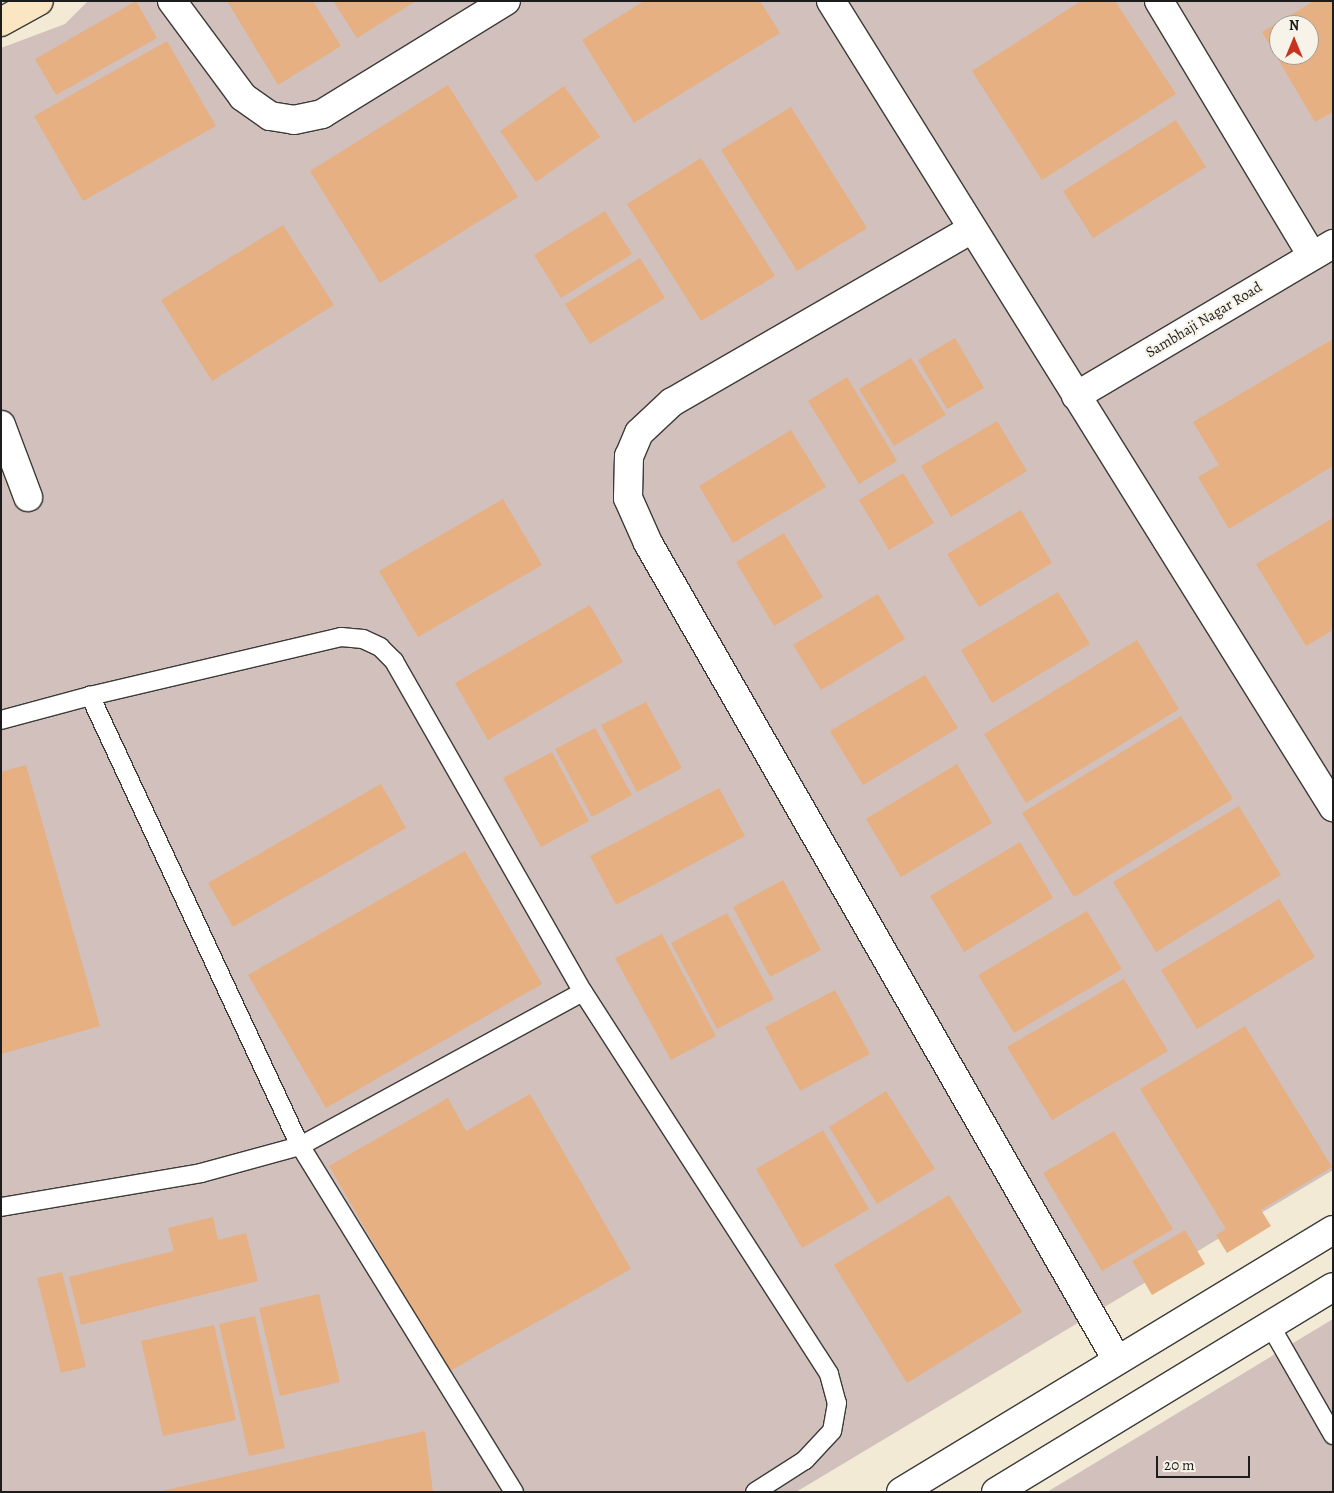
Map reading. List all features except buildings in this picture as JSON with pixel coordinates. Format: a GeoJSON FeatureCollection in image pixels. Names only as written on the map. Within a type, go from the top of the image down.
{"type":"FeatureCollection","features":[{"type":"Feature","properties":{"kind":"main road"},"geometry":{"type":"LineString","coordinates":[[1,22],[39,1]]}},
{"type":"Feature","properties":{"kind":"street"},"geometry":{"type":"LineString","coordinates":[[172,1],[243,97],[270,116],[294,120],[322,114],[506,1]]}},
{"type":"Feature","properties":{"kind":"street"},"geometry":{"type":"LineString","coordinates":[[831,1],[1333,807]]}},
{"type":"Feature","properties":{"kind":"street"},"geometry":{"type":"LineString","coordinates":[[1159,1],[1323,250]]}},
{"type":"Feature","properties":{"kind":"street"},"geometry":{"type":"LineString","coordinates":[[972,229],[672,402],[639,433],[629,456],[628,498],[648,543],[1118,1360]]}},
{"type":"Feature","properties":{"kind":"street","name":"Sambhaji Nagar Road"},"geometry":{"type":"LineString","coordinates":[[1076,396],[1323,250]]}},
{"type":"Feature","properties":{"kind":"street"},"geometry":{"type":"LineString","coordinates":[[1,425],[28,497]]}},
{"type":"Feature","properties":{"kind":"street"},"geometry":{"type":"LineString","coordinates":[[901,1492],[1333,1230]]}},
{"type":"Feature","properties":{"kind":"street"},"geometry":{"type":"LineString","coordinates":[[996,1492],[1333,1287]]}},
{"type":"Feature","properties":{"kind":"lane"},"geometry":{"type":"LineString","coordinates":[[1,720],[90,696],[341,637],[363,639],[380,647],[394,661],[583,992],[829,1374],[838,1403],[832,1431],[806,1460],[755,1492]]}},
{"type":"Feature","properties":{"kind":"lane"},"geometry":{"type":"LineString","coordinates":[[90,696],[300,1146],[514,1492]]}},
{"type":"Feature","properties":{"kind":"lane"},"geometry":{"type":"LineString","coordinates":[[1,1207],[201,1173],[300,1146],[583,992]]}},
{"type":"Feature","properties":{"kind":"lane"},"geometry":{"type":"LineString","coordinates":[[1270,1325],[1333,1435]]}},
{"type":"Feature","properties":{"kind":"shaded area"},"geometry":{"type":"Polygon","coordinates":[[[88,1],[1333,1],[1333,1170],[796,1492],[1,1492],[1,48],[65,24],[88,1]]]}},
{"type":"Feature","properties":{"kind":"shaded area"},"geometry":{"type":"Polygon","coordinates":[[[1333,1319],[1333,1492],[1047,1492],[1333,1319]]]}}]}
